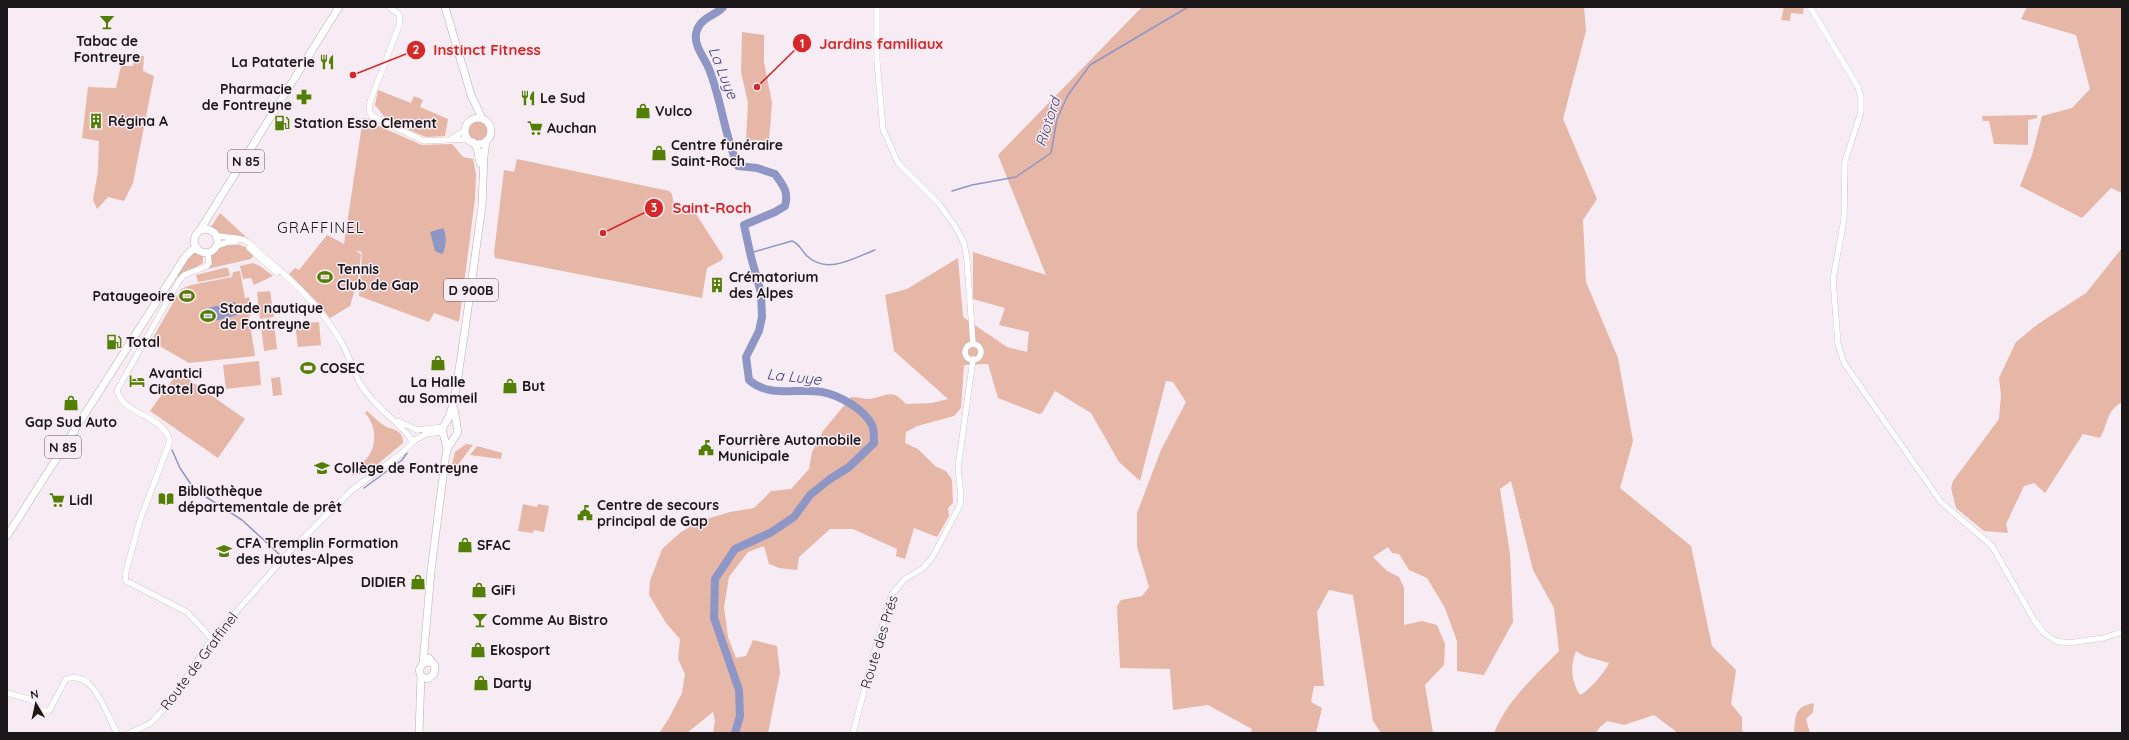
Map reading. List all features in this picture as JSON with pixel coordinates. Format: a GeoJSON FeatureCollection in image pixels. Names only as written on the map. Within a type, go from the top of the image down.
{"type":"FeatureCollection","features":[{"type":"Feature","properties":{"kind":"main road","name":"N 85"},"geometry":{"type":"LineString","coordinates":[[200,249],[195,236],[288,86],[340,7]]}},
{"type":"Feature","properties":{"kind":"main road","name":"N 85"},"geometry":{"type":"LineString","coordinates":[[208,229],[209,221],[288,86],[344,7]]}},
{"type":"Feature","properties":{"kind":"main road"},"geometry":{"type":"LineString","coordinates":[[445,7],[471,95],[482,118],[488,122],[491,127],[491,134],[486,141],[480,144],[471,141],[465,130],[470,121],[471,95]]}},
{"type":"Feature","properties":{"kind":"main road"},"geometry":{"type":"LineString","coordinates":[[470,121],[482,118]]}},
{"type":"Feature","properties":{"kind":"main road","name":"D 900B"},"geometry":{"type":"LineString","coordinates":[[471,141],[478,152],[483,177]]}},
{"type":"Feature","properties":{"kind":"main road","name":"D 900B"},"geometry":{"type":"LineString","coordinates":[[444,430],[454,402],[476,255],[482,206],[486,141]]}},
{"type":"Feature","properties":{"kind":"main road"},"geometry":{"type":"LineString","coordinates":[[200,230],[208,229],[217,236],[217,246]]}},
{"type":"Feature","properties":{"kind":"main road","name":"N 85"},"geometry":{"type":"LineString","coordinates":[[7,536],[187,255],[200,249],[213,250],[217,246]]}},
{"type":"Feature","properties":{"kind":"main road","name":"D 900B"},"geometry":{"type":"LineString","coordinates":[[454,402],[456,425]]}},
{"type":"Feature","properties":{"kind":"main road"},"geometry":{"type":"LineString","coordinates":[[444,430],[451,422],[456,425],[458,432],[447,449]]}},
{"type":"Feature","properties":{"kind":"main road"},"geometry":{"type":"LineString","coordinates":[[444,430],[453,438]]}},
{"type":"Feature","properties":{"kind":"main road"},"geometry":{"type":"LineString","coordinates":[[419,733],[421,676],[419,670],[423,663],[432,564],[447,449],[444,430]]}},
{"type":"Feature","properties":{"kind":"main road"},"geometry":{"type":"LineString","coordinates":[[420,702],[435,670],[425,645]]}},
{"type":"Feature","properties":{"kind":"main road"},"geometry":{"type":"LineString","coordinates":[[423,663],[431,662]]}},
{"type":"Feature","properties":{"kind":"main road"},"geometry":{"type":"LineString","coordinates":[[421,676],[424,679],[430,678]]}},
{"type":"Feature","properties":{"kind":"street"},"geometry":{"type":"LineString","coordinates":[[389,7],[399,14],[399,29],[372,97],[373,110],[383,122],[424,141],[451,139],[471,141]]}},
{"type":"Feature","properties":{"kind":"street"},"geometry":{"type":"LineString","coordinates":[[877,7],[877,61],[883,129],[898,163],[939,204],[955,226],[964,243],[967,260],[973,344]]}},
{"type":"Feature","properties":{"kind":"street"},"geometry":{"type":"LineString","coordinates":[[1810,7],[1858,87],[1862,102],[1861,112],[1845,161],[1844,219],[1833,273],[1838,344],[1844,363],[1941,502],[1992,546],[2034,620],[2044,633],[2056,641],[2069,643],[2097,639],[2122,632]]}},
{"type":"Feature","properties":{"kind":"street"},"geometry":{"type":"LineString","coordinates":[[451,139],[465,130]]}},
{"type":"Feature","properties":{"kind":"street"},"geometry":{"type":"LineString","coordinates":[[217,236],[245,241],[267,259],[302,293],[326,320],[340,340],[362,388],[378,407],[413,438]]}},
{"type":"Feature","properties":{"kind":"street"},"geometry":{"type":"LineString","coordinates":[[217,246],[228,242],[239,242],[245,245],[302,293]]}},
{"type":"Feature","properties":{"kind":"street"},"geometry":{"type":"LineString","coordinates":[[200,249],[205,257],[205,264],[196,271],[182,277],[117,390],[118,395],[124,403],[164,429],[170,441],[140,520],[125,578],[127,582],[153,593],[187,612],[212,639]]}},
{"type":"Feature","properties":{"kind":"street"},"geometry":{"type":"LineString","coordinates":[[973,344],[977,345],[981,351],[979,357],[973,359],[968,358],[965,351],[968,346],[973,344]]}},
{"type":"Feature","properties":{"kind":"street","name":"Route des Prés"},"geometry":{"type":"LineString","coordinates":[[853,733],[874,653],[892,594],[905,579],[922,569],[932,558],[960,504],[961,496],[958,468],[973,359]]}},
{"type":"Feature","properties":{"kind":"street"},"geometry":{"type":"LineString","coordinates":[[394,420],[416,429],[444,430]]}},
{"type":"Feature","properties":{"kind":"street"},"geometry":{"type":"LineString","coordinates":[[413,438],[416,429]]}},
{"type":"Feature","properties":{"kind":"street","name":"Route de Graffinel"},"geometry":{"type":"LineString","coordinates":[[130,733],[151,723],[171,701],[212,639],[290,551],[316,528],[344,497],[402,452],[413,438],[410,431],[416,429]]}},
{"type":"Feature","properties":{"kind":"street"},"geometry":{"type":"LineString","coordinates":[[413,438],[444,430]]}},
{"type":"Feature","properties":{"kind":"street"},"geometry":{"type":"LineString","coordinates":[[7,693],[32,700],[41,710],[49,711],[66,679],[79,679],[88,683],[95,689],[117,733]]}},
{"type":"Feature","properties":{"kind":"shaded area"},"geometry":{"type":"Polygon","coordinates":[[[1142,7],[1584,7],[1586,31],[1563,119],[1597,199],[1583,220],[1586,282],[1618,358],[1633,441],[1620,488],[1691,546],[1712,646],[1736,670],[1731,704],[1742,717],[1742,730],[1744,733],[1678,733],[1654,715],[1624,725],[1607,721],[1596,733],[1494,733],[1506,710],[1514,699],[1531,679],[1559,651],[1554,608],[1533,570],[1511,481],[1500,489],[1510,554],[1513,622],[1484,675],[1457,671],[1457,641],[1445,608],[1427,578],[1409,570],[1399,554],[1392,553],[1388,547],[1373,557],[1387,571],[1399,577],[1404,588],[1404,625],[1422,621],[1437,625],[1445,644],[1444,665],[1425,685],[1433,733],[1381,733],[1373,721],[1353,595],[1329,590],[1317,612],[1324,686],[1314,686],[1311,702],[1322,708],[1316,733],[1251,733],[1252,729],[1208,705],[1173,710],[1170,669],[1120,668],[1117,606],[1121,600],[1142,596],[1149,587],[1137,547],[1137,513],[1161,450],[1186,402],[1173,382],[1166,381],[1140,481],[1119,462],[1091,413],[1055,391],[1042,413],[1039,414],[998,398],[988,364],[964,365],[961,408],[954,416],[917,426],[906,432],[905,443],[918,449],[935,466],[946,471],[952,480],[953,503],[948,508],[949,516],[937,537],[914,528],[905,559],[896,556],[897,549],[853,529],[830,529],[799,557],[797,570],[779,568],[769,564],[764,546],[748,552],[729,577],[724,607],[728,637],[736,658],[746,656],[753,640],[777,646],[780,673],[768,733],[713,733],[715,721],[713,712],[687,733],[659,733],[668,720],[682,693],[685,674],[678,659],[680,639],[666,623],[649,595],[650,581],[662,549],[681,532],[700,521],[730,512],[754,508],[771,491],[791,489],[809,469],[812,452],[823,431],[851,397],[870,399],[889,394],[897,396],[906,404],[932,403],[948,399],[894,351],[885,295],[907,289],[958,258],[963,317],[1007,347],[1027,352],[1029,332],[999,325],[1005,308],[973,299],[973,252],[1046,275],[998,155],[1142,7]],[[1576,651],[1572,668],[1573,679],[1580,695],[1596,681],[1609,663],[1584,656],[1576,651]]]}},
{"type":"Feature","properties":{"kind":"shaded area"},"geometry":{"type":"Polygon","coordinates":[[[1784,7],[1804,7],[1803,14],[1791,13],[1790,21],[1781,20],[1784,7]]]}},
{"type":"Feature","properties":{"kind":"shaded area"},"geometry":{"type":"Polygon","coordinates":[[[2027,7],[2122,7],[2122,193],[2111,188],[2082,218],[2020,186],[2032,155],[2042,116],[2072,108],[2090,89],[2076,35],[2021,19],[2027,7]]]}},
{"type":"Feature","properties":{"kind":"shaded area"},"geometry":{"type":"Polygon","coordinates":[[[742,32],[764,35],[764,62],[772,103],[769,141],[746,140],[748,103],[741,72],[742,32]]]}},
{"type":"Feature","properties":{"kind":"shaded area"},"geometry":{"type":"Polygon","coordinates":[[[134,56],[144,56],[143,71],[154,76],[133,183],[124,201],[108,197],[97,209],[93,200],[98,171],[99,141],[82,138],[88,87],[116,88],[121,66],[133,66],[134,56]]]}},
{"type":"Feature","properties":{"kind":"shaded area"},"geometry":{"type":"Polygon","coordinates":[[[378,90],[411,103],[414,96],[423,100],[420,107],[448,119],[445,136],[426,137],[386,119],[375,105],[378,90]]]}},
{"type":"Feature","properties":{"kind":"shaded area"},"geometry":{"type":"Polygon","coordinates":[[[2037,115],[2037,118],[2028,120],[2028,145],[1994,144],[1989,121],[1983,121],[1982,116],[2037,115]]]}},
{"type":"Feature","properties":{"kind":"shaded area"},"geometry":{"type":"Polygon","coordinates":[[[363,118],[369,119],[374,124],[422,145],[452,144],[463,157],[473,159],[476,174],[475,199],[459,322],[434,313],[429,322],[359,296],[362,252],[355,250],[361,254],[358,279],[350,306],[330,318],[317,302],[289,274],[295,268],[299,270],[327,235],[344,244],[363,118]]]}},
{"type":"Feature","properties":{"kind":"shaded area"},"geometry":{"type":"Polygon","coordinates":[[[478,121],[485,124],[488,131],[485,138],[478,141],[471,138],[468,131],[471,124],[478,121]]]}},
{"type":"Feature","properties":{"kind":"shaded area"},"geometry":{"type":"Polygon","coordinates":[[[517,159],[669,191],[672,194],[674,205],[696,214],[723,256],[722,260],[707,268],[702,298],[495,258],[494,253],[504,170],[514,172],[517,159]]]}},
{"type":"Feature","properties":{"kind":"shaded area"},"geometry":{"type":"Polygon","coordinates":[[[220,213],[245,236],[243,238],[220,234],[211,227],[220,213]]]}},
{"type":"Feature","properties":{"kind":"shaded area"},"geometry":{"type":"Polygon","coordinates":[[[231,244],[248,248],[253,257],[251,259],[207,269],[211,265],[210,254],[218,247],[231,244]]]}},
{"type":"Feature","properties":{"kind":"shaded area"},"geometry":{"type":"Polygon","coordinates":[[[2122,248],[2122,402],[2110,414],[2100,438],[2083,434],[2045,493],[2034,483],[2024,486],[2006,524],[2008,533],[1984,531],[1956,508],[1951,488],[1953,481],[1999,419],[2001,395],[1999,378],[2016,342],[2038,324],[2086,293],[2122,248]]]}},
{"type":"Feature","properties":{"kind":"shaded area"},"geometry":{"type":"Polygon","coordinates":[[[196,252],[203,256],[203,263],[179,277],[176,275],[189,257],[196,252]]]}},
{"type":"Feature","properties":{"kind":"shaded area"},"geometry":{"type":"Polygon","coordinates":[[[253,263],[260,266],[273,276],[254,285],[251,278],[243,279],[240,266],[253,263]]]}},
{"type":"Feature","properties":{"kind":"shaded area"},"geometry":{"type":"Polygon","coordinates":[[[228,268],[230,276],[198,282],[196,275],[228,268]]]}},
{"type":"Feature","properties":{"kind":"shaded area","name":"Stade nautique de Fontreyne"},"geometry":{"type":"Polygon","coordinates":[[[240,271],[245,298],[249,297],[252,312],[249,317],[255,356],[189,363],[151,341],[181,289],[191,285],[232,277],[233,272],[240,271]]]}},
{"type":"Feature","properties":{"kind":"shaded area"},"geometry":{"type":"Polygon","coordinates":[[[270,291],[274,317],[260,319],[257,292],[270,291]]]}},
{"type":"Feature","properties":{"kind":"shaded area"},"geometry":{"type":"Polygon","coordinates":[[[319,322],[321,345],[298,347],[295,324],[319,322]]]}},
{"type":"Feature","properties":{"kind":"shaded area"},"geometry":{"type":"Polygon","coordinates":[[[274,323],[277,349],[264,351],[261,325],[274,323]]]}},
{"type":"Feature","properties":{"kind":"shaded area"},"geometry":{"type":"Polygon","coordinates":[[[259,361],[261,385],[226,389],[223,365],[259,361]]]}},
{"type":"Feature","properties":{"kind":"shaded area"},"geometry":{"type":"Polygon","coordinates":[[[178,372],[245,419],[218,458],[150,411],[178,372]]]}},
{"type":"Feature","properties":{"kind":"shaded area"},"geometry":{"type":"Polygon","coordinates":[[[280,377],[282,395],[273,396],[271,378],[280,377]]]}},
{"type":"Feature","properties":{"kind":"shaded area"},"geometry":{"type":"Polygon","coordinates":[[[367,411],[382,424],[397,431],[403,438],[403,443],[367,473],[352,475],[351,469],[366,460],[373,445],[373,429],[365,413],[367,411]]]}},
{"type":"Feature","properties":{"kind":"shaded area"},"geometry":{"type":"Polygon","coordinates":[[[466,444],[473,445],[450,475],[446,474],[447,470],[451,468],[455,452],[466,444]]]}},
{"type":"Feature","properties":{"kind":"shaded area"},"geometry":{"type":"Polygon","coordinates":[[[477,446],[502,453],[501,459],[470,455],[477,446]]]}},
{"type":"Feature","properties":{"kind":"shaded area"},"geometry":{"type":"Polygon","coordinates":[[[523,504],[537,507],[538,504],[549,506],[544,532],[534,530],[533,533],[518,531],[523,504]]]}},
{"type":"Feature","properties":{"kind":"shaded area"},"geometry":{"type":"Polygon","coordinates":[[[1814,703],[1813,712],[1806,719],[1810,733],[1794,733],[1796,717],[1799,710],[1814,703]]]}},
{"type":"Feature","properties":{"kind":"water"},"geometry":{"type":"Polygon","coordinates":[[[443,228],[446,241],[442,254],[435,251],[430,232],[443,228]]]}},
{"type":"Feature","properties":{"kind":"water"},"geometry":{"type":"Polygon","coordinates":[[[235,302],[238,315],[206,323],[203,309],[235,302]]]}},
{"type":"Feature","properties":{"kind":"waterway","name":"La Luye"},"geometry":{"type":"LineString","coordinates":[[723,7],[700,24],[696,34],[696,39],[698,48],[707,65],[717,93],[733,154],[738,166],[757,168],[775,174],[783,185],[786,193],[785,206],[775,212],[744,225],[761,293],[762,317],[759,331],[746,357],[749,380],[757,386],[774,391],[813,391],[836,396],[857,408],[868,419],[874,431],[874,443],[849,467],[830,479],[810,495],[794,517],[770,533],[735,549],[715,579],[714,618],[739,690],[740,716],[735,733]]}},
{"type":"Feature","properties":{"kind":"waterway","name":"Riotord"},"geometry":{"type":"LineString","coordinates":[[952,191],[972,185],[1016,177],[1051,153],[1057,119],[1068,95],[1090,65],[1188,7]]}},
{"type":"Feature","properties":{"kind":"waterway"},"geometry":{"type":"LineString","coordinates":[[750,253],[792,241],[797,243],[807,256],[815,262],[832,265],[850,260],[875,250]]}},
{"type":"Feature","properties":{"kind":"waterway"},"geometry":{"type":"LineString","coordinates":[[172,450],[180,468],[190,483],[200,493],[242,520],[279,554]]}},
{"type":"Feature","properties":{"kind":"waterway"},"geometry":{"type":"LineString","coordinates":[[364,488],[402,460],[407,453]]}},
{"type":"Feature","properties":{"kind":"place","name":"Tabac de Fontreyre"},"geometry":{"type":"Point","coordinates":[107,22]}},
{"type":"Feature","properties":{"kind":"place","name":"La Pataterie"},"geometry":{"type":"Point","coordinates":[327,62]}},
{"type":"Feature","properties":{"kind":"place","name":"Instinct Fitness"},"geometry":{"type":"Point","coordinates":[353,75]}},
{"type":"Feature","properties":{"kind":"place","name":"Jardins familiaux"},"geometry":{"type":"Point","coordinates":[757,87]}},
{"type":"Feature","properties":{"kind":"place","name":"Pharmacie de Fontreyne"},"geometry":{"type":"Point","coordinates":[304,97]}},
{"type":"Feature","properties":{"kind":"place","name":"Le Sud"},"geometry":{"type":"Point","coordinates":[528,98]}},
{"type":"Feature","properties":{"kind":"place","name":"Vulco"},"geometry":{"type":"Point","coordinates":[643,111]}},
{"type":"Feature","properties":{"kind":"place","name":"Régina A"},"geometry":{"type":"Point","coordinates":[96,121]}},
{"type":"Feature","properties":{"kind":"place","name":"Station Esso Clement"},"geometry":{"type":"Point","coordinates":[282,123]}},
{"type":"Feature","properties":{"kind":"place","name":"Auchan"},"geometry":{"type":"Point","coordinates":[535,128]}},
{"type":"Feature","properties":{"kind":"place","name":"Centre funéraire Saint-Roch"},"geometry":{"type":"Point","coordinates":[659,153]}},
{"type":"Feature","properties":{"kind":"place","name":"Saint-Roch"},"geometry":{"type":"Point","coordinates":[603,233]}},
{"type":"Feature","properties":{"kind":"place","name":"Tennis Club de Gap"},"geometry":{"type":"Point","coordinates":[325,277]}},
{"type":"Feature","properties":{"kind":"place","name":"Crématorium des Alpes"},"geometry":{"type":"Point","coordinates":[717,285]}},
{"type":"Feature","properties":{"kind":"place","name":"Pataugeoire"},"geometry":{"type":"Point","coordinates":[187,296]}},
{"type":"Feature","properties":{"kind":"place","name":"Stade nautique de Fontreyne"},"geometry":{"type":"Point","coordinates":[208,316]}},
{"type":"Feature","properties":{"kind":"place","name":"Total"},"geometry":{"type":"Point","coordinates":[114,342]}},
{"type":"Feature","properties":{"kind":"place","name":"La Halle au Sommeil"},"geometry":{"type":"Point","coordinates":[438,363]}},
{"type":"Feature","properties":{"kind":"place","name":"COSEC"},"geometry":{"type":"Point","coordinates":[308,368]}},
{"type":"Feature","properties":{"kind":"place","name":"Avantici Citotel Gap"},"geometry":{"type":"Point","coordinates":[137,381]}},
{"type":"Feature","properties":{"kind":"place","name":"But"},"geometry":{"type":"Point","coordinates":[510,386]}},
{"type":"Feature","properties":{"kind":"place","name":"Gap Sud Auto"},"geometry":{"type":"Point","coordinates":[71,403]}},
{"type":"Feature","properties":{"kind":"place","name":"Fourrière Automobile Municipale"},"geometry":{"type":"Point","coordinates":[706,448]}},
{"type":"Feature","properties":{"kind":"place","name":"Collège de Fontreyne"},"geometry":{"type":"Point","coordinates":[322,468]}},
{"type":"Feature","properties":{"kind":"place","name":"Bibliothèque départementale de prêt"},"geometry":{"type":"Point","coordinates":[166,499]}},
{"type":"Feature","properties":{"kind":"place","name":"Lidl"},"geometry":{"type":"Point","coordinates":[57,500]}},
{"type":"Feature","properties":{"kind":"place","name":"Centre de secours principal de Gap"},"geometry":{"type":"Point","coordinates":[585,513]}},
{"type":"Feature","properties":{"kind":"place","name":"SFAC"},"geometry":{"type":"Point","coordinates":[465,545]}},
{"type":"Feature","properties":{"kind":"place","name":"CFA Tremplin Formation des Hautes-Alpes"},"geometry":{"type":"Point","coordinates":[224,551]}},
{"type":"Feature","properties":{"kind":"place","name":"DIDIER"},"geometry":{"type":"Point","coordinates":[418,582]}},
{"type":"Feature","properties":{"kind":"place","name":"GiFi"},"geometry":{"type":"Point","coordinates":[479,590]}},
{"type":"Feature","properties":{"kind":"place","name":"Comme Au Bistro"},"geometry":{"type":"Point","coordinates":[480,620]}},
{"type":"Feature","properties":{"kind":"place","name":"Ekosport"},"geometry":{"type":"Point","coordinates":[478,650]}},
{"type":"Feature","properties":{"kind":"place","name":"Darty"},"geometry":{"type":"Point","coordinates":[481,683]}},
{"type":"Feature","properties":{"kind":"district","name":"GRAFFINEL"},"geometry":{"type":"Point","coordinates":[321,228]}}]}
